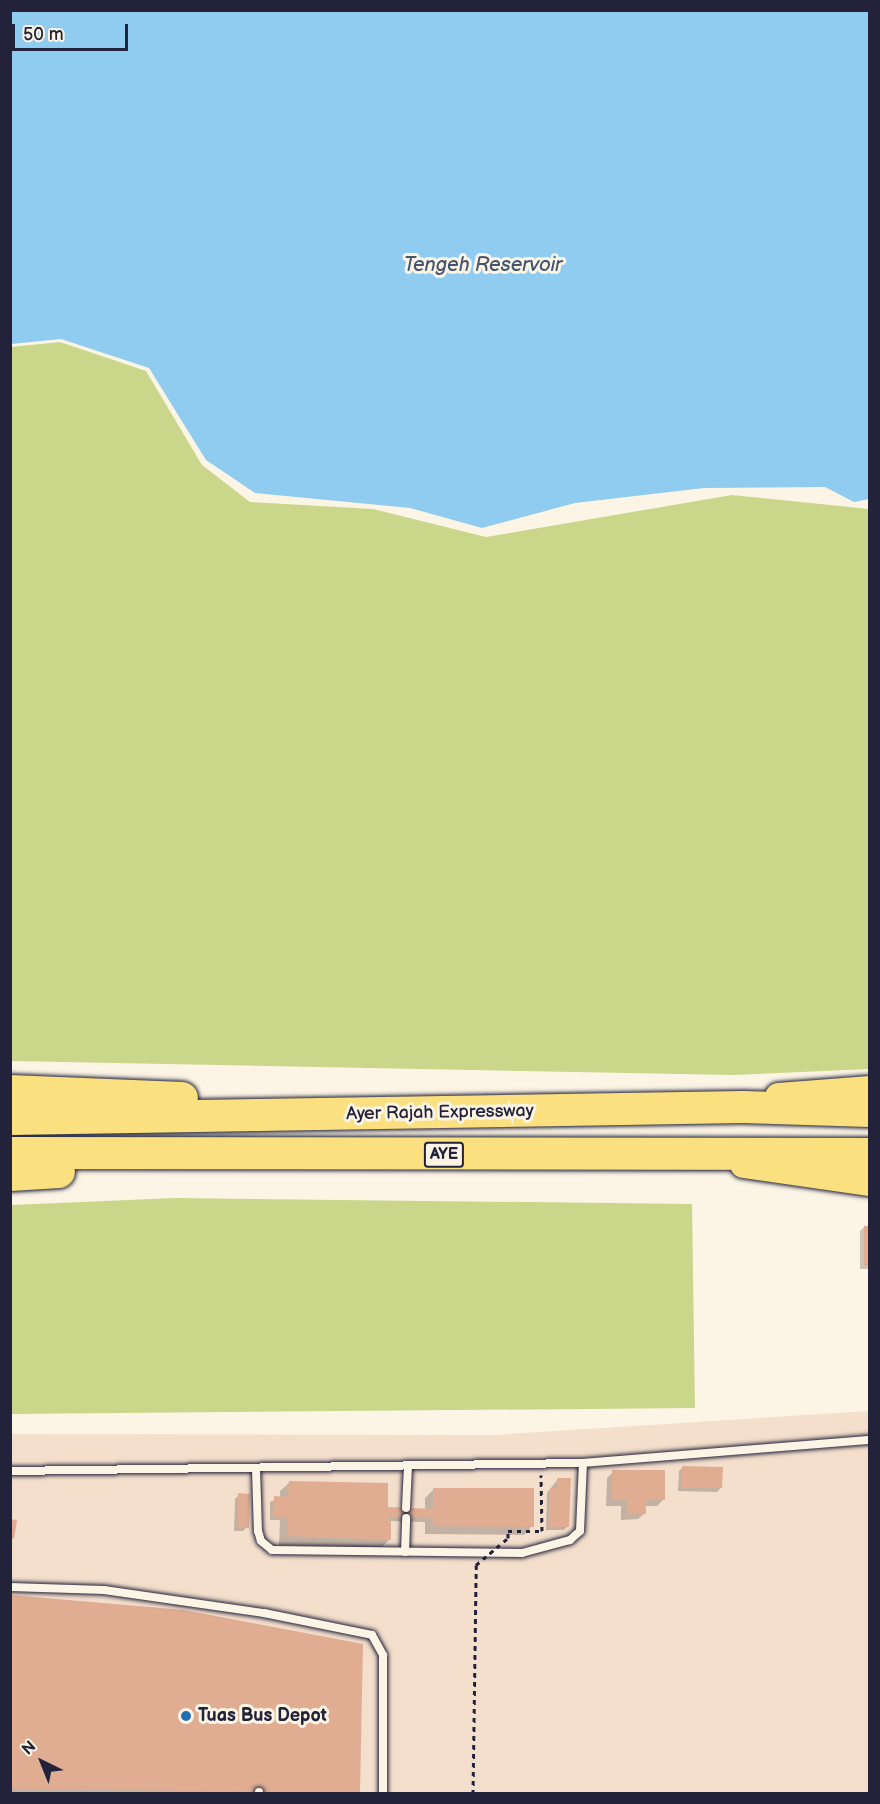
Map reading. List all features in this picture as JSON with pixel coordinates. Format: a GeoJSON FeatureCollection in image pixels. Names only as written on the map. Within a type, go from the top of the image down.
{"type":"FeatureCollection","features":[{"type":"Feature","properties":{"kind":"highway"},"geometry":{"type":"LineString","coordinates":[[10,1091],[85,1091],[425,1114]]}},
{"type":"Feature","properties":{"kind":"highway","name":"Ayer Rajah Expressway"},"geometry":{"type":"LineString","coordinates":[[10,1119],[743,1107],[870,1111]]}},
{"type":"Feature","properties":{"kind":"highway","name":"AYE"},"geometry":{"type":"LineString","coordinates":[[10,1153],[690,1156],[870,1154]]}},
{"type":"Feature","properties":{"kind":"highway"},"geometry":{"type":"LineString","coordinates":[[10,1175],[180,1164],[197,1153]]}},
{"type":"Feature","properties":{"kind":"main road"},"geometry":{"type":"LineString","coordinates":[[743,1107],[777,1097],[870,1089]]}},
{"type":"Feature","properties":{"kind":"main road"},"geometry":{"type":"LineString","coordinates":[[690,1156],[870,1182]]}},
{"type":"Feature","properties":{"kind":"lane"},"geometry":{"type":"LineString","coordinates":[[10,1471],[583,1463],[870,1440]]}},
{"type":"Feature","properties":{"kind":"lane"},"geometry":{"type":"LineString","coordinates":[[256,1469],[258,1531],[261,1541],[272,1550],[522,1553],[570,1540],[583,1526],[583,1463]]}},
{"type":"Feature","properties":{"kind":"lane"},"geometry":{"type":"LineString","coordinates":[[406,1508],[408,1466]]}},
{"type":"Feature","properties":{"kind":"lane"},"geometry":{"type":"LineString","coordinates":[[405,1552],[406,1518]]}},
{"type":"Feature","properties":{"kind":"lane"},"geometry":{"type":"LineString","coordinates":[[10,1587],[104,1590],[264,1613],[372,1635],[383,1655],[383,1794]]}},
{"type":"Feature","properties":{"kind":"path"},"geometry":{"type":"LineString","coordinates":[[473,1794],[476,1565],[508,1538],[508,1531],[542,1531],[541,1464]]}},
{"type":"Feature","properties":{"kind":"shaded area"},"geometry":{"type":"Polygon","coordinates":[[[869,1411],[869,1793],[11,1794],[11,1434],[493,1435],[869,1411]]]}},
{"type":"Feature","properties":{"kind":"green space"},"geometry":{"type":"Polygon","coordinates":[[[60,342],[146,371],[202,465],[250,502],[373,509],[486,537],[732,495],[869,509],[869,1069],[733,1075],[11,1061],[11,347],[60,342]]]}},
{"type":"Feature","properties":{"kind":"green space"},"geometry":{"type":"Polygon","coordinates":[[[175,1198],[692,1204],[695,1408],[11,1414],[11,1205],[175,1198]]]}},
{"type":"Feature","properties":{"kind":"water","name":"Tengeh Reservoir"},"geometry":{"type":"Polygon","coordinates":[[[11,10],[869,11],[869,499],[854,502],[825,487],[704,488],[575,503],[482,528],[410,508],[255,493],[206,460],[149,368],[61,339],[11,344],[11,10]]]}},
{"type":"Feature","properties":{"kind":"building"},"geometry":{"type":"Polygon","coordinates":[[[864,1226],[870,1226],[870,1266],[864,1266],[864,1226]]]}},
{"type":"Feature","properties":{"kind":"building"},"geometry":{"type":"Polygon","coordinates":[[[682,1466],[723,1467],[722,1488],[681,1488],[682,1466]]]}},
{"type":"Feature","properties":{"kind":"building"},"geometry":{"type":"Polygon","coordinates":[[[612,1470],[665,1470],[665,1500],[646,1500],[646,1514],[627,1514],[627,1500],[612,1500],[612,1470]]]}},
{"type":"Feature","properties":{"kind":"building"},"geometry":{"type":"Polygon","coordinates":[[[557,1478],[571,1478],[569,1527],[549,1527],[550,1488],[557,1488],[557,1478]]]}},
{"type":"Feature","properties":{"kind":"building"},"geometry":{"type":"Polygon","coordinates":[[[289,1481],[388,1483],[388,1507],[433,1509],[433,1488],[534,1488],[534,1527],[433,1526],[433,1518],[387,1518],[391,1522],[391,1540],[287,1536],[288,1517],[273,1517],[274,1496],[288,1497],[289,1481]]]}},
{"type":"Feature","properties":{"kind":"building"},"geometry":{"type":"Polygon","coordinates":[[[238,1493],[250,1494],[249,1528],[238,1528],[238,1493]]]}},
{"type":"Feature","properties":{"kind":"building"},"geometry":{"type":"Polygon","coordinates":[[[10,1519],[17,1520],[14,1539],[10,1538],[10,1519]]]}},
{"type":"Feature","properties":{"kind":"building","name":"Tuas Bus Depot"},"geometry":{"type":"Polygon","coordinates":[[[10,1595],[184,1610],[363,1644],[360,1793],[10,1789],[10,1595]]]}},
{"type":"Feature","properties":{"kind":"place","name":"Tuas Bus Depot"},"geometry":{"type":"Point","coordinates":[186,1716]}}]}
